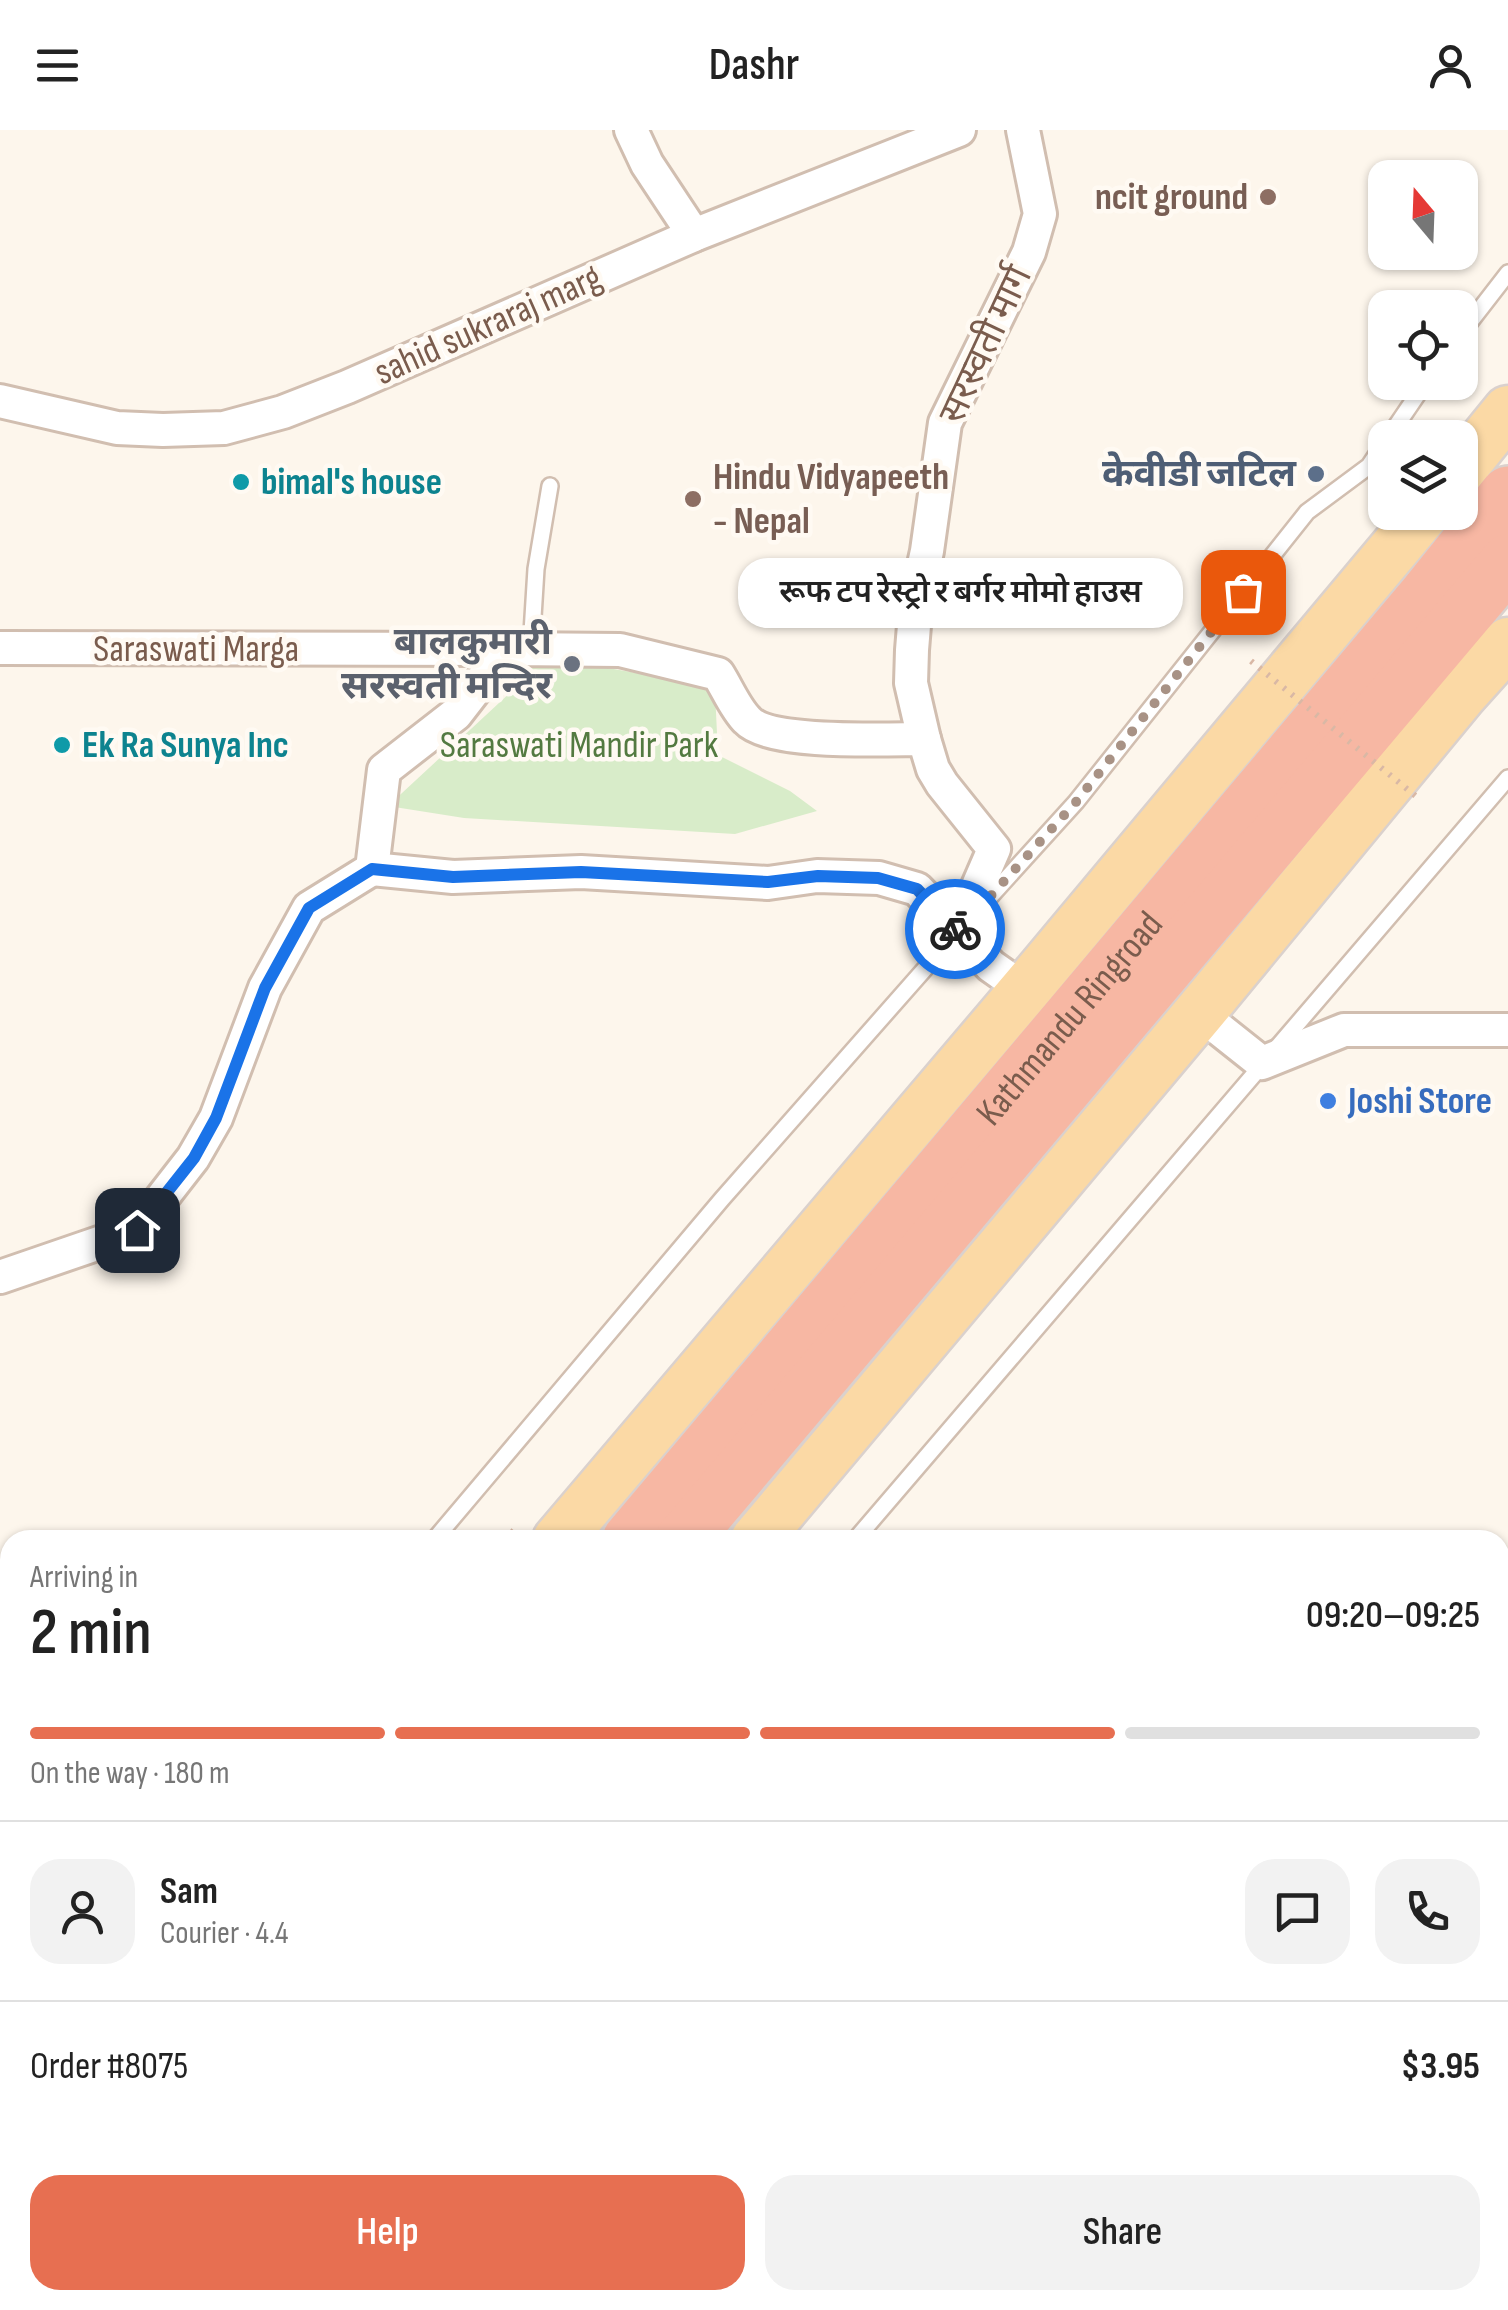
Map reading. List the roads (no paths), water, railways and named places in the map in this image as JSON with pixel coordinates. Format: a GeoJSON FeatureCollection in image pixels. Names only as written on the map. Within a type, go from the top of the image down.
{"type":"FeatureCollection","features":[{"type":"Feature","properties":{"kind":"highway","name":"Kathmandu Ringroad"},"geometry":{"type":"LineString","coordinates":[[690,1530],[859,1298],[1508,494]]}},
{"type":"Feature","properties":{"kind":"highway","name":"Kathmandu Ringroad"},"geometry":{"type":"LineString","coordinates":[[639,1530],[859,1298],[1508,562]]}},
{"type":"Feature","properties":{"kind":"main road"},"geometry":{"type":"LineString","coordinates":[[1478,448],[1508,411]]}},
{"type":"Feature","properties":{"kind":"main road"},"geometry":{"type":"LineString","coordinates":[[566,1530],[1410,530]]}},
{"type":"Feature","properties":{"kind":"main road"},"geometry":{"type":"LineString","coordinates":[[764,1530],[1508,643]]}},
{"type":"Feature","properties":{"kind":"street"},"geometry":{"type":"LineString","coordinates":[[631,130],[647,164],[694,235]]}},
{"type":"Feature","properties":{"kind":"street","name":"sahid sukraraj marg"},"geometry":{"type":"LineString","coordinates":[[0,401],[117,428],[163,430],[224,428],[283,412],[925,136],[959,130]]}},
{"type":"Feature","properties":{"kind":"street","name":"सरस्वती मार्ग"},"geometry":{"type":"LineString","coordinates":[[924,739],[911,683],[912,650],[916,600],[945,423],[1029,252],[1040,214],[1022,130]]}},
{"type":"Feature","properties":{"kind":"street","name":"Saraswati Marga"},"geometry":{"type":"LineString","coordinates":[[0,648],[620,650],[718,674],[748,722],[768,732],[836,740],[924,739]]}},
{"type":"Feature","properties":{"kind":"street"},"geometry":{"type":"LineString","coordinates":[[372,869],[384,770],[456,714],[521,649]]}},
{"type":"Feature","properties":{"kind":"street"},"geometry":{"type":"LineString","coordinates":[[924,739],[942,784],[994,849],[958,932]]}},
{"type":"Feature","properties":{"kind":"street"},"geometry":{"type":"LineString","coordinates":[[0,1277],[137,1230],[194,1158],[216,1118],[265,988],[309,908],[372,869],[453,877],[581,872],[768,882],[818,876],[878,878],[917,889],[990,966],[1025,990]]}},
{"type":"Feature","properties":{"kind":"street"},"geometry":{"type":"LineString","coordinates":[[1199,1013],[1262,1063],[1344,1030],[1508,1030]]}},
{"type":"Feature","properties":{"kind":"lane"},"geometry":{"type":"LineString","coordinates":[[1478,312],[1508,273]]}},
{"type":"Feature","properties":{"kind":"lane"},"geometry":{"type":"LineString","coordinates":[[442,1530],[722,1199],[1076,802],[1307,512],[1368,467]]}},
{"type":"Feature","properties":{"kind":"lane"},"geometry":{"type":"LineString","coordinates":[[521,649],[550,486]]}},
{"type":"Feature","properties":{"kind":"lane"},"geometry":{"type":"LineString","coordinates":[[864,1530],[1508,778]]}},
{"type":"Feature","properties":{"kind":"place","name":"ncit ground"},"geometry":{"type":"Point","coordinates":[1268,197]}},
{"type":"Feature","properties":{"kind":"place","name":"केवीडी जटिल"},"geometry":{"type":"Point","coordinates":[1316,474]}},
{"type":"Feature","properties":{"kind":"place","name":"bimal's house"},"geometry":{"type":"Point","coordinates":[241,482]}},
{"type":"Feature","properties":{"kind":"place","name":"Hindu Vidyapeeth - Nepal"},"geometry":{"type":"Point","coordinates":[693,499]}},
{"type":"Feature","properties":{"kind":"place","name":"रूफ टप रेस्ट्रो र बर्गर मोमो हाउस"},"geometry":{"type":"Point","coordinates":[1243,592]}},
{"type":"Feature","properties":{"kind":"place","name":"बालकुमारी सरस्वती मन्दिर"},"geometry":{"type":"Point","coordinates":[572,664]}},
{"type":"Feature","properties":{"kind":"place","name":"Ek Ra Sunya Inc"},"geometry":{"type":"Point","coordinates":[62,745]}},
{"type":"Feature","properties":{"kind":"place","name":"Joshi Store"},"geometry":{"type":"Point","coordinates":[1328,1101]}},
{"type":"Feature","properties":{"kind":"park label","name":"Saraswati Mandir Park"},"geometry":{"type":"Point","coordinates":[579,745]}}]}
